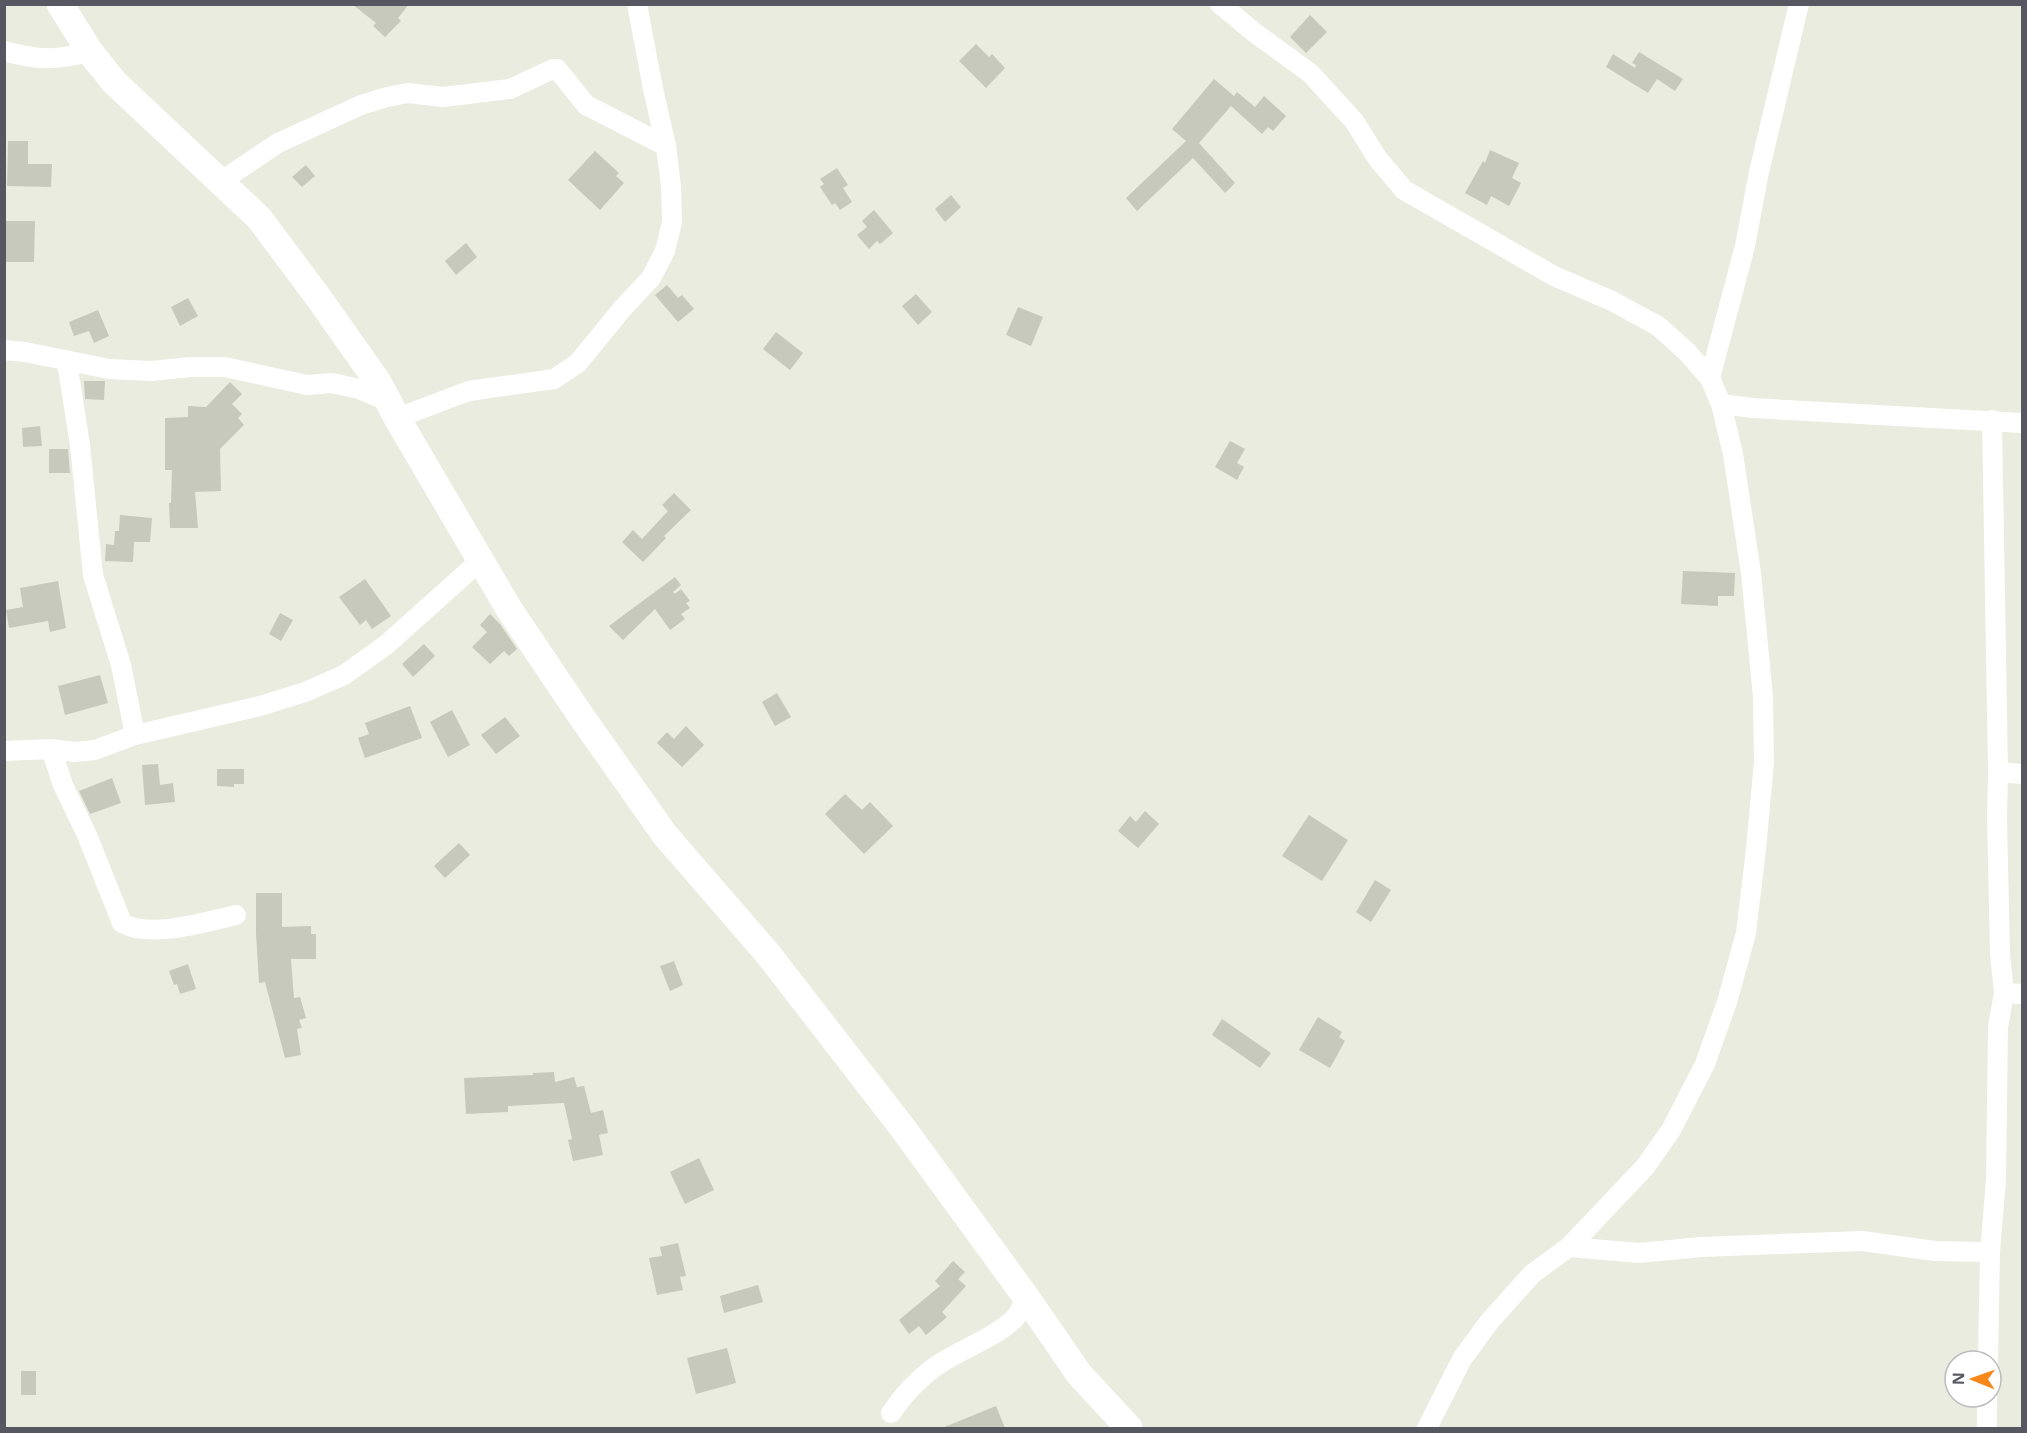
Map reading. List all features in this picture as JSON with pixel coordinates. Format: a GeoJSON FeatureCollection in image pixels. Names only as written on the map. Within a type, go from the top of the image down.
{"type":"FeatureCollection","features":[{"type":"Feature","properties":{"kind":"street"},"geometry":{"type":"LineString","coordinates":[[60,4],[90,52],[114,82],[259,218],[372,372],[509,609],[665,835],[775,963],[902,1127],[1079,1374],[1129,1428]]}},
{"type":"Feature","properties":{"kind":"street"},"geometry":{"type":"LineString","coordinates":[[4,350],[109,369],[151,371],[191,367],[225,367],[307,385],[332,383],[359,389],[393,409],[469,392],[554,379],[578,363],[622,309],[651,278],[665,251],[672,222],[671,186],[666,146],[637,4]]}},
{"type":"Feature","properties":{"kind":"street"},"geometry":{"type":"LineString","coordinates":[[1220,4],[1310,73],[1354,121],[1378,159],[1404,190],[1554,276],[1612,301],[1658,326],[1687,352],[1710,378],[1721,404],[1733,454],[1751,573],[1763,697],[1764,762],[1746,933],[1727,1002],[1705,1064],[1671,1130],[1645,1167],[1569,1247],[1532,1274],[1490,1322],[1462,1359],[1427,1428]]}},
{"type":"Feature","properties":{"kind":"street"},"geometry":{"type":"LineString","coordinates":[[1710,378],[1745,246],[1761,161],[1799,4]]}},
{"type":"Feature","properties":{"kind":"street"},"geometry":{"type":"LineString","coordinates":[[4,51],[38,59],[66,58],[90,52]]}},
{"type":"Feature","properties":{"kind":"street"},"geometry":{"type":"LineString","coordinates":[[220,182],[278,143],[361,105],[408,93],[443,97],[510,89],[553,69],[557,69],[565,76],[586,105],[666,146]]}},
{"type":"Feature","properties":{"kind":"street"},"geometry":{"type":"LineString","coordinates":[[67,362],[80,445],[93,576],[121,665],[135,735]]}},
{"type":"Feature","properties":{"kind":"street"},"geometry":{"type":"LineString","coordinates":[[1721,404],[1753,408],[2022,423]]}},
{"type":"Feature","properties":{"kind":"street"},"geometry":{"type":"LineString","coordinates":[[1988,1349],[1990,1252],[1996,1180],[1998,1027],[2013,994],[1999,897],[1992,420]]}},
{"type":"Feature","properties":{"kind":"street"},"geometry":{"type":"LineString","coordinates":[[4,751],[95,750],[135,735],[260,706],[305,692],[344,675],[386,645],[482,559]]}},
{"type":"Feature","properties":{"kind":"street"},"geometry":{"type":"LineString","coordinates":[[51,749],[63,785],[87,835],[122,923],[132,928],[156,929],[236,915]]}},
{"type":"Feature","properties":{"kind":"street"},"geometry":{"type":"LineString","coordinates":[[1998,772],[2022,774]]}},
{"type":"Feature","properties":{"kind":"street"},"geometry":{"type":"LineString","coordinates":[[1569,1247],[1639,1252],[1712,1246],[1862,1241],[1935,1251],[1990,1252]]}},
{"type":"Feature","properties":{"kind":"street"},"geometry":{"type":"LineString","coordinates":[[891,1413],[906,1392],[935,1366],[1000,1329],[1016,1317],[1026,1297]]}},
{"type":"Feature","properties":{"kind":"street"},"geometry":{"type":"LineString","coordinates":[[1986,1428],[1987,1409]]}},
{"type":"Feature","properties":{"kind":"building"},"geometry":{"type":"Polygon","coordinates":[[[352,4],[409,4],[398,18],[401,21],[385,37],[373,26],[376,23],[352,4]]]}},
{"type":"Feature","properties":{"kind":"building"},"geometry":{"type":"Polygon","coordinates":[[[1310,15],[1327,32],[1306,53],[1290,37],[1310,15]]]}},
{"type":"Feature","properties":{"kind":"building"},"geometry":{"type":"Polygon","coordinates":[[[976,44],[989,57],[992,54],[1005,68],[986,88],[959,61],[976,44]]]}},
{"type":"Feature","properties":{"kind":"building"},"geometry":{"type":"Polygon","coordinates":[[[1639,52],[1683,79],[1675,91],[1657,79],[1648,93],[1606,67],[1613,54],[1635,68],[1636,65],[1632,63],[1639,52]]]}},
{"type":"Feature","properties":{"kind":"building"},"geometry":{"type":"Polygon","coordinates":[[[1214,79],[1234,96],[1237,92],[1255,107],[1264,96],[1286,116],[1273,131],[1268,127],[1262,134],[1231,106],[1199,143],[1235,183],[1225,193],[1193,158],[1137,211],[1126,198],[1186,141],[1172,129],[1214,79]]]}},
{"type":"Feature","properties":{"kind":"building"},"geometry":{"type":"Polygon","coordinates":[[[8,141],[28,141],[28,164],[52,164],[51,187],[7,186],[8,141]]]}},
{"type":"Feature","properties":{"kind":"building"},"geometry":{"type":"Polygon","coordinates":[[[1490,150],[1519,163],[1512,178],[1521,183],[1509,206],[1491,196],[1487,205],[1465,193],[1483,161],[1485,163],[1490,150]]]}},
{"type":"Feature","properties":{"kind":"building"},"geometry":{"type":"Polygon","coordinates":[[[595,151],[619,173],[616,176],[624,183],[600,210],[568,180],[595,151]]]}},
{"type":"Feature","properties":{"kind":"building"},"geometry":{"type":"Polygon","coordinates":[[[306,165],[315,176],[302,187],[292,177],[306,165]]]}},
{"type":"Feature","properties":{"kind":"building"},"geometry":{"type":"Polygon","coordinates":[[[837,168],[848,185],[843,188],[852,202],[840,210],[835,203],[832,205],[820,187],[824,184],[820,179],[837,168]]]}},
{"type":"Feature","properties":{"kind":"building"},"geometry":{"type":"Polygon","coordinates":[[[951,195],[961,207],[945,222],[935,209],[951,195]]]}},
{"type":"Feature","properties":{"kind":"building"},"geometry":{"type":"Polygon","coordinates":[[[874,210],[893,233],[880,244],[877,241],[869,249],[857,235],[867,227],[862,221],[874,210]]]}},
{"type":"Feature","properties":{"kind":"building"},"geometry":{"type":"Polygon","coordinates":[[[4,221],[35,221],[34,262],[4,262],[4,221]]]}},
{"type":"Feature","properties":{"kind":"building"},"geometry":{"type":"Polygon","coordinates":[[[466,243],[477,257],[456,275],[445,261],[466,243]]]}},
{"type":"Feature","properties":{"kind":"building"},"geometry":{"type":"Polygon","coordinates":[[[667,285],[678,298],[682,295],[694,309],[678,322],[655,295],[667,285]]]}},
{"type":"Feature","properties":{"kind":"building"},"geometry":{"type":"Polygon","coordinates":[[[916,294],[932,312],[918,325],[902,306],[916,294]]]}},
{"type":"Feature","properties":{"kind":"building"},"geometry":{"type":"Polygon","coordinates":[[[188,298],[198,316],[180,326],[171,307],[188,298]]]}},
{"type":"Feature","properties":{"kind":"building"},"geometry":{"type":"Polygon","coordinates":[[[1018,307],[1043,317],[1031,346],[1006,335],[1018,307]]]}},
{"type":"Feature","properties":{"kind":"building"},"geometry":{"type":"Polygon","coordinates":[[[98,310],[109,336],[94,343],[89,331],[74,336],[69,322],[98,310]]]}},
{"type":"Feature","properties":{"kind":"building"},"geometry":{"type":"Polygon","coordinates":[[[776,332],[803,353],[790,370],[763,349],[776,332]]]}},
{"type":"Feature","properties":{"kind":"building"},"geometry":{"type":"Polygon","coordinates":[[[84,381],[105,381],[104,400],[85,399],[84,381]]]}},
{"type":"Feature","properties":{"kind":"building"},"geometry":{"type":"Polygon","coordinates":[[[230,382],[242,394],[232,404],[242,414],[238,418],[244,425],[220,449],[221,491],[195,492],[198,528],[170,528],[169,503],[171,503],[172,470],[165,470],[165,418],[188,417],[188,406],[206,407],[230,382]]]}},
{"type":"Feature","properties":{"kind":"building"},"geometry":{"type":"Polygon","coordinates":[[[40,426],[42,446],[23,447],[22,428],[40,426]]]}},
{"type":"Feature","properties":{"kind":"building"},"geometry":{"type":"Polygon","coordinates":[[[1230,441],[1245,449],[1237,463],[1244,467],[1237,480],[1215,467],[1230,441]]]}},
{"type":"Feature","properties":{"kind":"building"},"geometry":{"type":"Polygon","coordinates":[[[49,449],[68,449],[70,473],[49,473],[49,449]]]}},
{"type":"Feature","properties":{"kind":"building"},"geometry":{"type":"Polygon","coordinates":[[[674,493],[691,510],[664,536],[666,538],[643,562],[622,542],[633,530],[642,539],[668,511],[662,505],[674,493]]]}},
{"type":"Feature","properties":{"kind":"building"},"geometry":{"type":"Polygon","coordinates":[[[120,515],[152,518],[150,542],[134,542],[133,562],[105,561],[106,544],[114,545],[115,531],[119,531],[120,515]]]}},
{"type":"Feature","properties":{"kind":"building"},"geometry":{"type":"Polygon","coordinates":[[[1683,571],[1735,573],[1734,596],[1718,596],[1718,606],[1681,604],[1683,571]]]}},
{"type":"Feature","properties":{"kind":"building"},"geometry":{"type":"Polygon","coordinates":[[[675,577],[681,585],[673,592],[675,594],[681,589],[690,601],[686,603],[690,608],[681,614],[685,619],[670,630],[655,609],[623,640],[609,626],[675,577]]]}},
{"type":"Feature","properties":{"kind":"building"},"geometry":{"type":"Polygon","coordinates":[[[365,579],[391,616],[372,629],[366,620],[360,625],[339,597],[365,579]]]}},
{"type":"Feature","properties":{"kind":"building"},"geometry":{"type":"Polygon","coordinates":[[[58,581],[66,628],[50,632],[48,621],[9,628],[6,610],[23,607],[20,588],[58,581]]]}},
{"type":"Feature","properties":{"kind":"building"},"geometry":{"type":"Polygon","coordinates":[[[280,613],[293,620],[281,641],[269,634],[280,613]]]}},
{"type":"Feature","properties":{"kind":"building"},"geometry":{"type":"Polygon","coordinates":[[[490,614],[500,624],[517,649],[509,656],[504,651],[490,664],[472,647],[487,632],[480,625],[490,614]]]}},
{"type":"Feature","properties":{"kind":"building"},"geometry":{"type":"Polygon","coordinates":[[[424,644],[435,656],[413,677],[402,664],[424,644]]]}},
{"type":"Feature","properties":{"kind":"building"},"geometry":{"type":"Polygon","coordinates":[[[100,675],[108,703],[65,715],[58,686],[100,675]]]}},
{"type":"Feature","properties":{"kind":"building"},"geometry":{"type":"Polygon","coordinates":[[[777,693],[791,717],[775,726],[762,702],[777,693]]]}},
{"type":"Feature","properties":{"kind":"building"},"geometry":{"type":"Polygon","coordinates":[[[410,706],[422,738],[365,758],[358,738],[369,734],[365,723],[410,706]]]}},
{"type":"Feature","properties":{"kind":"building"},"geometry":{"type":"Polygon","coordinates":[[[452,710],[470,745],[448,757],[430,722],[452,710]]]}},
{"type":"Feature","properties":{"kind":"building"},"geometry":{"type":"Polygon","coordinates":[[[505,717],[520,736],[496,754],[481,735],[505,717]]]}},
{"type":"Feature","properties":{"kind":"building"},"geometry":{"type":"Polygon","coordinates":[[[686,726],[704,745],[682,767],[657,743],[667,732],[674,739],[686,726]]]}},
{"type":"Feature","properties":{"kind":"building"},"geometry":{"type":"Polygon","coordinates":[[[158,764],[160,785],[173,783],[175,802],[145,805],[142,765],[158,764]]]}},
{"type":"Feature","properties":{"kind":"building"},"geometry":{"type":"Polygon","coordinates":[[[217,769],[244,769],[244,784],[234,784],[234,787],[217,786],[217,769]]]}},
{"type":"Feature","properties":{"kind":"building"},"geometry":{"type":"Polygon","coordinates":[[[112,778],[121,803],[90,814],[79,791],[112,778]]]}},
{"type":"Feature","properties":{"kind":"building"},"geometry":{"type":"Polygon","coordinates":[[[845,794],[862,810],[870,802],[893,826],[864,854],[825,814],[845,794]]]}},
{"type":"Feature","properties":{"kind":"building"},"geometry":{"type":"Polygon","coordinates":[[[1145,811],[1159,824],[1138,848],[1118,831],[1130,816],[1136,822],[1145,811]]]}},
{"type":"Feature","properties":{"kind":"building"},"geometry":{"type":"Polygon","coordinates":[[[1309,815],[1348,840],[1322,881],[1282,856],[1309,815]]]}},
{"type":"Feature","properties":{"kind":"building"},"geometry":{"type":"Polygon","coordinates":[[[459,843],[470,855],[445,878],[434,866],[459,843]]]}},
{"type":"Feature","properties":{"kind":"building"},"geometry":{"type":"Polygon","coordinates":[[[1375,880],[1391,890],[1371,922],[1356,912],[1375,880]]]}},
{"type":"Feature","properties":{"kind":"building"},"geometry":{"type":"Polygon","coordinates":[[[256,893],[282,893],[282,927],[311,926],[311,934],[316,934],[316,959],[291,959],[294,998],[300,997],[306,1018],[299,1020],[302,1028],[297,1029],[301,1055],[285,1058],[265,982],[259,983],[256,893]]]}},
{"type":"Feature","properties":{"kind":"building"},"geometry":{"type":"Polygon","coordinates":[[[674,961],[683,985],[670,991],[660,966],[674,961]]]}},
{"type":"Feature","properties":{"kind":"building"},"geometry":{"type":"Polygon","coordinates":[[[188,964],[196,989],[180,994],[169,971],[188,964]]]}},
{"type":"Feature","properties":{"kind":"building"},"geometry":{"type":"Polygon","coordinates":[[[1318,1017],[1342,1032],[1339,1037],[1345,1041],[1330,1068],[1299,1050],[1318,1017]]]}},
{"type":"Feature","properties":{"kind":"building"},"geometry":{"type":"Polygon","coordinates":[[[1222,1019],[1271,1053],[1260,1068],[1212,1035],[1222,1019]]]}},
{"type":"Feature","properties":{"kind":"building"},"geometry":{"type":"Polygon","coordinates":[[[554,1072],[555,1082],[574,1077],[577,1087],[584,1086],[591,1113],[603,1110],[608,1133],[599,1135],[603,1155],[573,1161],[568,1140],[572,1139],[564,1103],[508,1106],[508,1112],[466,1114],[464,1078],[554,1072]]]}},
{"type":"Feature","properties":{"kind":"building"},"geometry":{"type":"Polygon","coordinates":[[[699,1158],[714,1190],[685,1204],[670,1172],[699,1158]]]}},
{"type":"Feature","properties":{"kind":"building"},"geometry":{"type":"Polygon","coordinates":[[[678,1243],[686,1276],[680,1277],[683,1290],[657,1295],[649,1258],[662,1256],[660,1247],[678,1243]]]}},
{"type":"Feature","properties":{"kind":"building"},"geometry":{"type":"Polygon","coordinates":[[[953,1261],[965,1272],[958,1279],[966,1286],[942,1312],[947,1317],[926,1335],[919,1326],[909,1334],[899,1320],[940,1286],[935,1281],[953,1261]]]}},
{"type":"Feature","properties":{"kind":"building"},"geometry":{"type":"Polygon","coordinates":[[[758,1285],[763,1302],[724,1313],[720,1296],[758,1285]]]}},
{"type":"Feature","properties":{"kind":"building"},"geometry":{"type":"Polygon","coordinates":[[[727,1348],[736,1383],[696,1394],[687,1358],[727,1348]]]}},
{"type":"Feature","properties":{"kind":"building"},"geometry":{"type":"Polygon","coordinates":[[[21,1371],[36,1371],[36,1395],[21,1395],[21,1371]]]}},
{"type":"Feature","properties":{"kind":"building"},"geometry":{"type":"Polygon","coordinates":[[[996,1406],[1005,1428],[942,1428],[996,1406]]]}}]}
